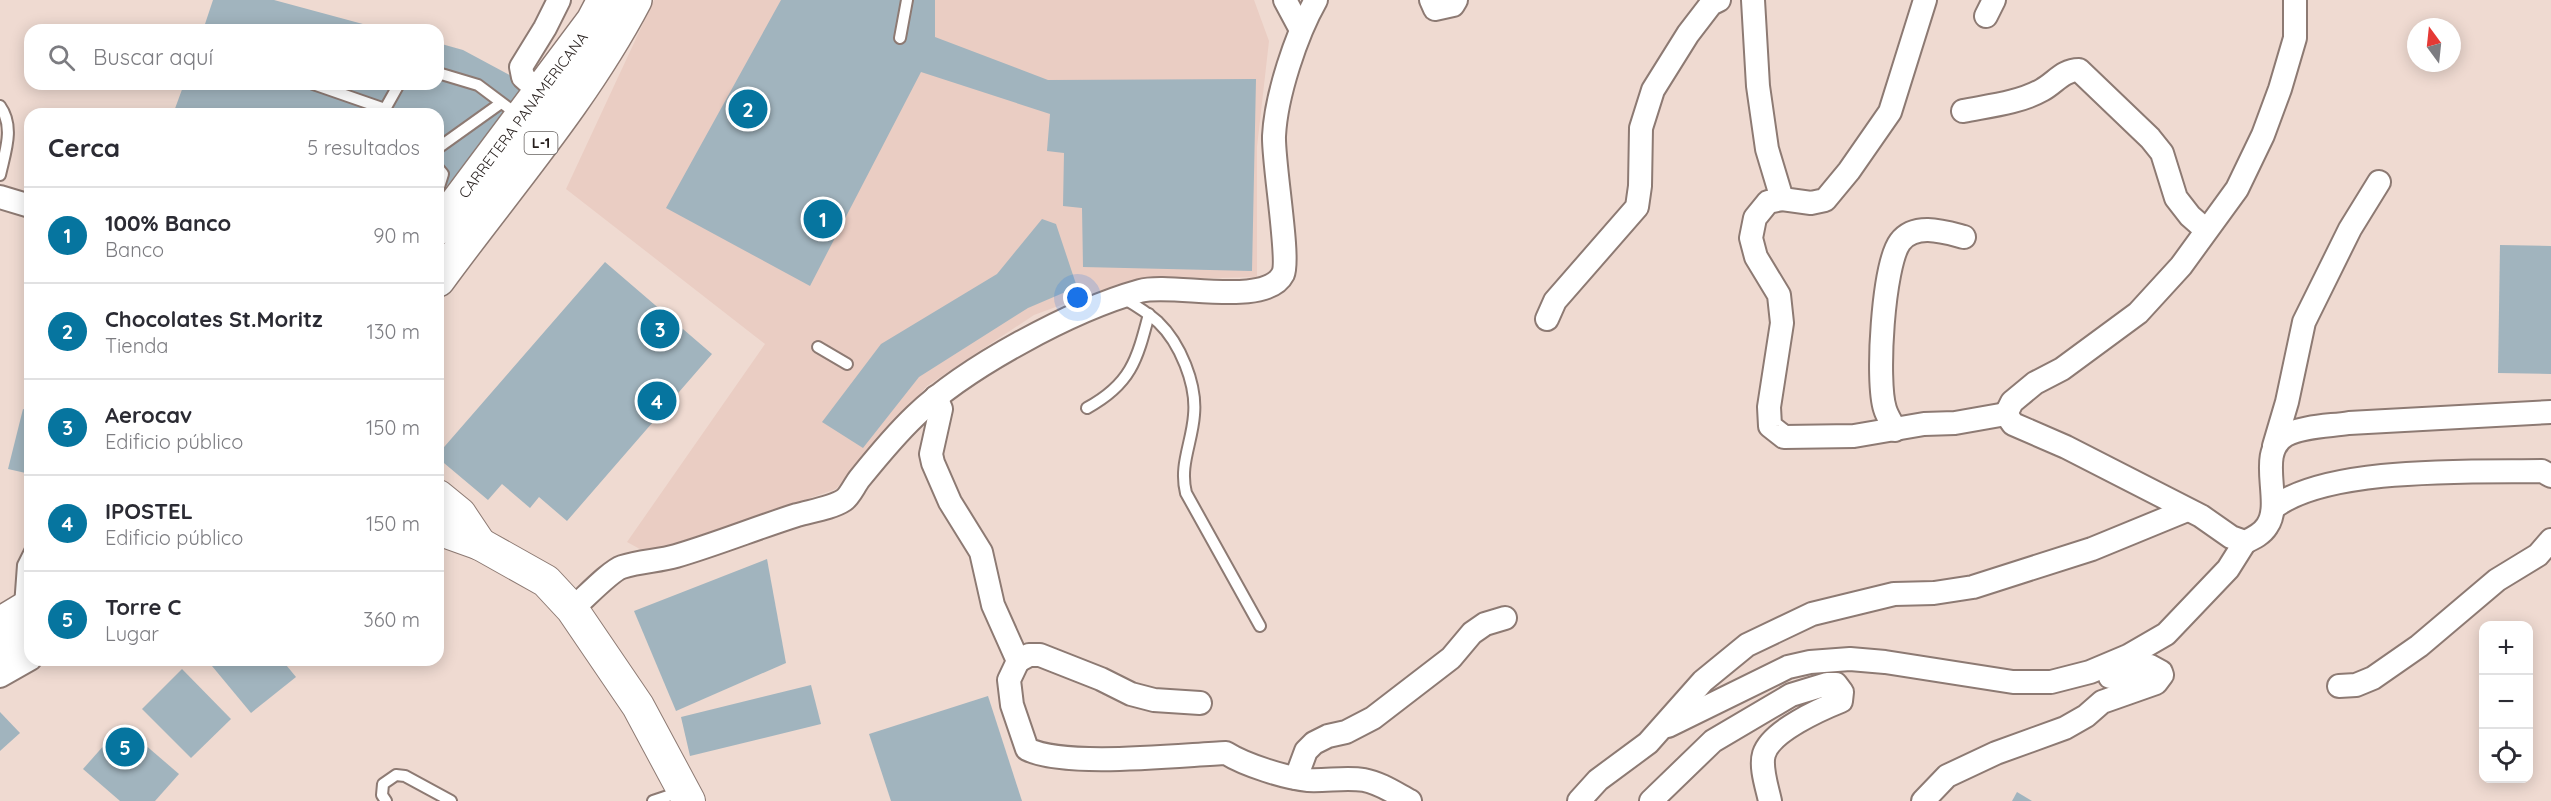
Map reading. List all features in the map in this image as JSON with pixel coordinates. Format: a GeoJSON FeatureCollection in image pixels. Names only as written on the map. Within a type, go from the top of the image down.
{"type":"FeatureCollection","features":[{"type":"Feature","properties":{"kind":"main road","name":"CARRETERA PANAMERICANA"},"geometry":{"type":"LineString","coordinates":[[444,219],[521,104],[593,21],[604,0]]}},
{"type":"Feature","properties":{"kind":"main road","name":"CARRETERA PANAMERICANA"},"geometry":{"type":"LineString","coordinates":[[444,272],[578,94],[634,0]]}},
{"type":"Feature","properties":{"kind":"main road"},"geometry":{"type":"LineString","coordinates":[[0,654],[20,620]]}},
{"type":"Feature","properties":{"kind":"street"},"geometry":{"type":"LineString","coordinates":[[521,104],[523,77],[521,67],[559,0]]}},
{"type":"Feature","properties":{"kind":"street"},"geometry":{"type":"LineString","coordinates":[[1285,0],[1300,28]]}},
{"type":"Feature","properties":{"kind":"street"},"geometry":{"type":"LineString","coordinates":[[572,609],[620,567],[674,557],[845,500],[878,456],[913,417],[936,397],[991,359],[1073,317],[1140,291],[1161,287],[1256,291],[1273,283],[1283,274],[1286,254],[1279,203],[1274,136],[1281,96],[1300,28],[1316,0]]}},
{"type":"Feature","properties":{"kind":"street"},"geometry":{"type":"LineString","coordinates":[[1431,0],[1435,9],[1453,5],[1456,0]]}},
{"type":"Feature","properties":{"kind":"street"},"geometry":{"type":"LineString","coordinates":[[1547,319],[1555,301],[1637,207],[1640,186],[1641,128],[1653,90],[1688,34],[1711,4],[1719,0]]}},
{"type":"Feature","properties":{"kind":"street"},"geometry":{"type":"LineString","coordinates":[[1753,0],[1758,86],[1767,149],[1782,199]]}},
{"type":"Feature","properties":{"kind":"street"},"geometry":{"type":"LineString","coordinates":[[1925,0],[1890,112],[1843,179],[1825,200],[1811,203],[1782,199],[1768,202],[1755,218],[1750,238],[1755,257],[1779,295],[1782,322],[1769,407],[1770,426],[1784,437],[1854,436],[2006,414]]}},
{"type":"Feature","properties":{"kind":"street"},"geometry":{"type":"LineString","coordinates":[[2006,414],[2012,402],[2036,383],[2062,369],[2138,313],[2181,266],[2237,189],[2263,135],[2280,89],[2295,38],[2295,0]]}},
{"type":"Feature","properties":{"kind":"street"},"geometry":{"type":"LineString","coordinates":[[1963,111],[2014,100],[2042,90],[2071,70],[2079,70],[2150,138],[2162,153],[2176,198],[2190,216],[2206,230]]}},
{"type":"Feature","properties":{"kind":"street"},"geometry":{"type":"LineString","coordinates":[[1658,731],[1788,667],[1810,662],[1850,659],[1885,662],[2013,682],[2051,682],[2090,672],[2128,656],[2166,634],[2228,569],[2245,542],[2259,536],[2269,525],[2273,508],[2270,475],[2274,446],[2287,402],[2304,322],[2350,230],[2379,182]]}},
{"type":"Feature","properties":{"kind":"street"},"geometry":{"type":"LineString","coordinates":[[0,197],[24,204]]}},
{"type":"Feature","properties":{"kind":"street"},"geometry":{"type":"LineString","coordinates":[[1895,430],[1885,409],[1880,373],[1883,317],[1891,268],[1900,242],[1914,233],[1929,229],[1964,237]]}},
{"type":"Feature","properties":{"kind":"street"},"geometry":{"type":"LineString","coordinates":[[936,397],[941,409],[931,454],[933,464],[950,502],[981,552],[993,605],[1018,661]]}},
{"type":"Feature","properties":{"kind":"street"},"geometry":{"type":"LineString","coordinates":[[2274,446],[2285,436],[2349,423],[2551,412]]}},
{"type":"Feature","properties":{"kind":"street"},"geometry":{"type":"LineString","coordinates":[[2006,414],[2013,424],[2066,447],[2187,510],[2231,537],[2245,542]]}},
{"type":"Feature","properties":{"kind":"street"},"geometry":{"type":"LineString","coordinates":[[2273,508],[2294,495],[2353,479],[2423,473],[2542,471],[2551,476]]}},
{"type":"Feature","properties":{"kind":"street"},"geometry":{"type":"LineString","coordinates":[[444,501],[460,514],[480,544]]}},
{"type":"Feature","properties":{"kind":"street"},"geometry":{"type":"LineString","coordinates":[[1579,801],[1598,780],[1648,743],[1703,681],[1747,645],[1812,614],[1894,594],[1934,593],[1974,587],[2092,549],[2187,510]]}},
{"type":"Feature","properties":{"kind":"street"},"geometry":{"type":"LineString","coordinates":[[444,531],[480,544],[546,581],[572,609],[638,706],[686,796]]}},
{"type":"Feature","properties":{"kind":"street"},"geometry":{"type":"LineString","coordinates":[[2339,686],[2356,685],[2373,678],[2419,646],[2497,580],[2538,555],[2551,540]]}},
{"type":"Feature","properties":{"kind":"street"},"geometry":{"type":"LineString","coordinates":[[444,547],[452,550],[480,544]]}},
{"type":"Feature","properties":{"kind":"street"},"geometry":{"type":"LineString","coordinates":[[1296,778],[1306,751],[1314,742],[1346,732],[1373,718],[1451,658],[1472,633],[1485,624],[1505,618]]}},
{"type":"Feature","properties":{"kind":"street"},"geometry":{"type":"LineString","coordinates":[[1200,703],[1154,700],[1131,694],[1101,679],[1040,655],[1029,655],[1018,661],[1010,680],[1012,705],[1027,749],[1035,753],[1057,757],[1110,758],[1226,753],[1236,759],[1296,778],[1363,780],[1378,784],[1410,801]]}},
{"type":"Feature","properties":{"kind":"street"},"geometry":{"type":"LineString","coordinates":[[0,676],[24,662]]}},
{"type":"Feature","properties":{"kind":"street"},"geometry":{"type":"LineString","coordinates":[[1923,801],[1947,776],[1996,753],[2065,728],[2086,716],[2102,702],[2156,683],[2162,675],[2150,666],[2137,668],[2090,684],[2061,686],[2051,682]]}},
{"type":"Feature","properties":{"kind":"street"},"geometry":{"type":"LineString","coordinates":[[1651,801],[1713,741],[1791,695],[1827,684],[1836,684],[1842,692],[1841,701],[1809,714],[1774,740],[1764,752],[1763,761],[1770,801]]}},
{"type":"Feature","properties":{"kind":"lane"},"geometry":{"type":"LineString","coordinates":[[900,38],[907,0]]}},
{"type":"Feature","properties":{"kind":"lane"},"geometry":{"type":"LineString","coordinates":[[444,74],[468,80],[521,104]]}},
{"type":"Feature","properties":{"kind":"lane"},"geometry":{"type":"LineString","coordinates":[[328,90],[373,108]]}},
{"type":"Feature","properties":{"kind":"lane"},"geometry":{"type":"LineString","coordinates":[[382,108],[395,90]]}},
{"type":"Feature","properties":{"kind":"lane"},"geometry":{"type":"LineString","coordinates":[[444,145],[521,104]]}},
{"type":"Feature","properties":{"kind":"lane"},"geometry":{"type":"LineString","coordinates":[[0,106],[4,112],[9,135],[0,175]]}},
{"type":"Feature","properties":{"kind":"lane"},"geometry":{"type":"LineString","coordinates":[[1123,297],[1160,324],[1182,356],[1191,387],[1195,413],[1182,477],[1186,493],[1260,626]]}},
{"type":"Feature","properties":{"kind":"lane"},"geometry":{"type":"LineString","coordinates":[[1087,408],[1109,396],[1130,372],[1149,314]]}},
{"type":"Feature","properties":{"kind":"lane"},"geometry":{"type":"LineString","coordinates":[[818,347],[847,364]]}},
{"type":"Feature","properties":{"kind":"lane"},"geometry":{"type":"LineString","coordinates":[[20,620],[24,563]]}},
{"type":"Feature","properties":{"kind":"lane"},"geometry":{"type":"LineString","coordinates":[[386,801],[382,795],[383,784],[396,775],[405,776],[451,801]]}},
{"type":"Feature","properties":{"kind":"lane"},"geometry":{"type":"LineString","coordinates":[[653,801],[686,796]]}},
{"type":"Feature","properties":{"kind":"shaded area"},"geometry":{"type":"Polygon","coordinates":[[[654,0],[1254,0],[1269,41],[1257,147],[1257,277],[1174,279],[1118,284],[1034,315],[927,386],[836,489],[649,554],[627,542],[765,344],[566,189],[654,0]]]}},
{"type":"Feature","properties":{"kind":"building"},"geometry":{"type":"Polygon","coordinates":[[[213,0],[274,0],[363,24],[205,24],[213,0]]]}},
{"type":"Feature","properties":{"kind":"building"},"geometry":{"type":"Polygon","coordinates":[[[781,0],[935,0],[935,37],[1048,80],[1256,79],[1252,271],[1083,267],[1082,208],[1063,206],[1064,153],[1047,151],[1050,114],[921,72],[810,286],[666,208],[781,0]]]}},
{"type":"Feature","properties":{"kind":"building"},"geometry":{"type":"Polygon","coordinates":[[[444,45],[463,50],[528,85],[444,190],[444,108],[175,108],[182,90],[444,90],[444,45]]]}},
{"type":"Feature","properties":{"kind":"building"},"geometry":{"type":"Polygon","coordinates":[[[1042,219],[1056,224],[1077,287],[1028,308],[919,377],[863,448],[822,422],[881,344],[997,274],[1042,219]]]}},
{"type":"Feature","properties":{"kind":"building"},"geometry":{"type":"Polygon","coordinates":[[[2500,245],[2551,246],[2551,374],[2498,373],[2500,245]]]}},
{"type":"Feature","properties":{"kind":"building"},"geometry":{"type":"Polygon","coordinates":[[[605,262],[712,354],[567,521],[539,497],[530,508],[502,484],[488,500],[444,463],[444,447],[605,262]]]}},
{"type":"Feature","properties":{"kind":"building"},"geometry":{"type":"Polygon","coordinates":[[[23,409],[24,473],[8,469],[23,409]]]}},
{"type":"Feature","properties":{"kind":"building"},"geometry":{"type":"Polygon","coordinates":[[[767,559],[786,663],[676,711],[634,611],[767,559]]]}},
{"type":"Feature","properties":{"kind":"building"},"geometry":{"type":"Polygon","coordinates":[[[212,666],[287,666],[296,677],[251,713],[212,666]]]}},
{"type":"Feature","properties":{"kind":"building"},"geometry":{"type":"Polygon","coordinates":[[[182,669],[231,719],[191,758],[142,709],[182,669]]]}},
{"type":"Feature","properties":{"kind":"building"},"geometry":{"type":"Polygon","coordinates":[[[811,685],[821,724],[690,756],[681,717],[811,685]]]}},
{"type":"Feature","properties":{"kind":"building"},"geometry":{"type":"Polygon","coordinates":[[[988,696],[1022,801],[891,801],[869,734],[988,696]]]}},
{"type":"Feature","properties":{"kind":"building"},"geometry":{"type":"Polygon","coordinates":[[[0,712],[20,733],[0,751],[0,712]]]}},
{"type":"Feature","properties":{"kind":"building"},"geometry":{"type":"Polygon","coordinates":[[[122,725],[179,774],[155,801],[120,801],[83,769],[122,725]]]}},
{"type":"Feature","properties":{"kind":"building"},"geometry":{"type":"Polygon","coordinates":[[[2017,792],[2032,801],[2012,801],[2017,792]]]}},
{"type":"Feature","properties":{"kind":"place","name":"Chocolates St.Moritz"},"geometry":{"type":"Point","coordinates":[748,109]}},
{"type":"Feature","properties":{"kind":"place","name":"100% Banco"},"geometry":{"type":"Point","coordinates":[823,219]}},
{"type":"Feature","properties":{"kind":"place","name":"Aerocav"},"geometry":{"type":"Point","coordinates":[660,329]}},
{"type":"Feature","properties":{"kind":"place","name":"IPOSTEL"},"geometry":{"type":"Point","coordinates":[657,401]}},
{"type":"Feature","properties":{"kind":"place","name":"Torre C"},"geometry":{"type":"Point","coordinates":[125,747]}}]}
